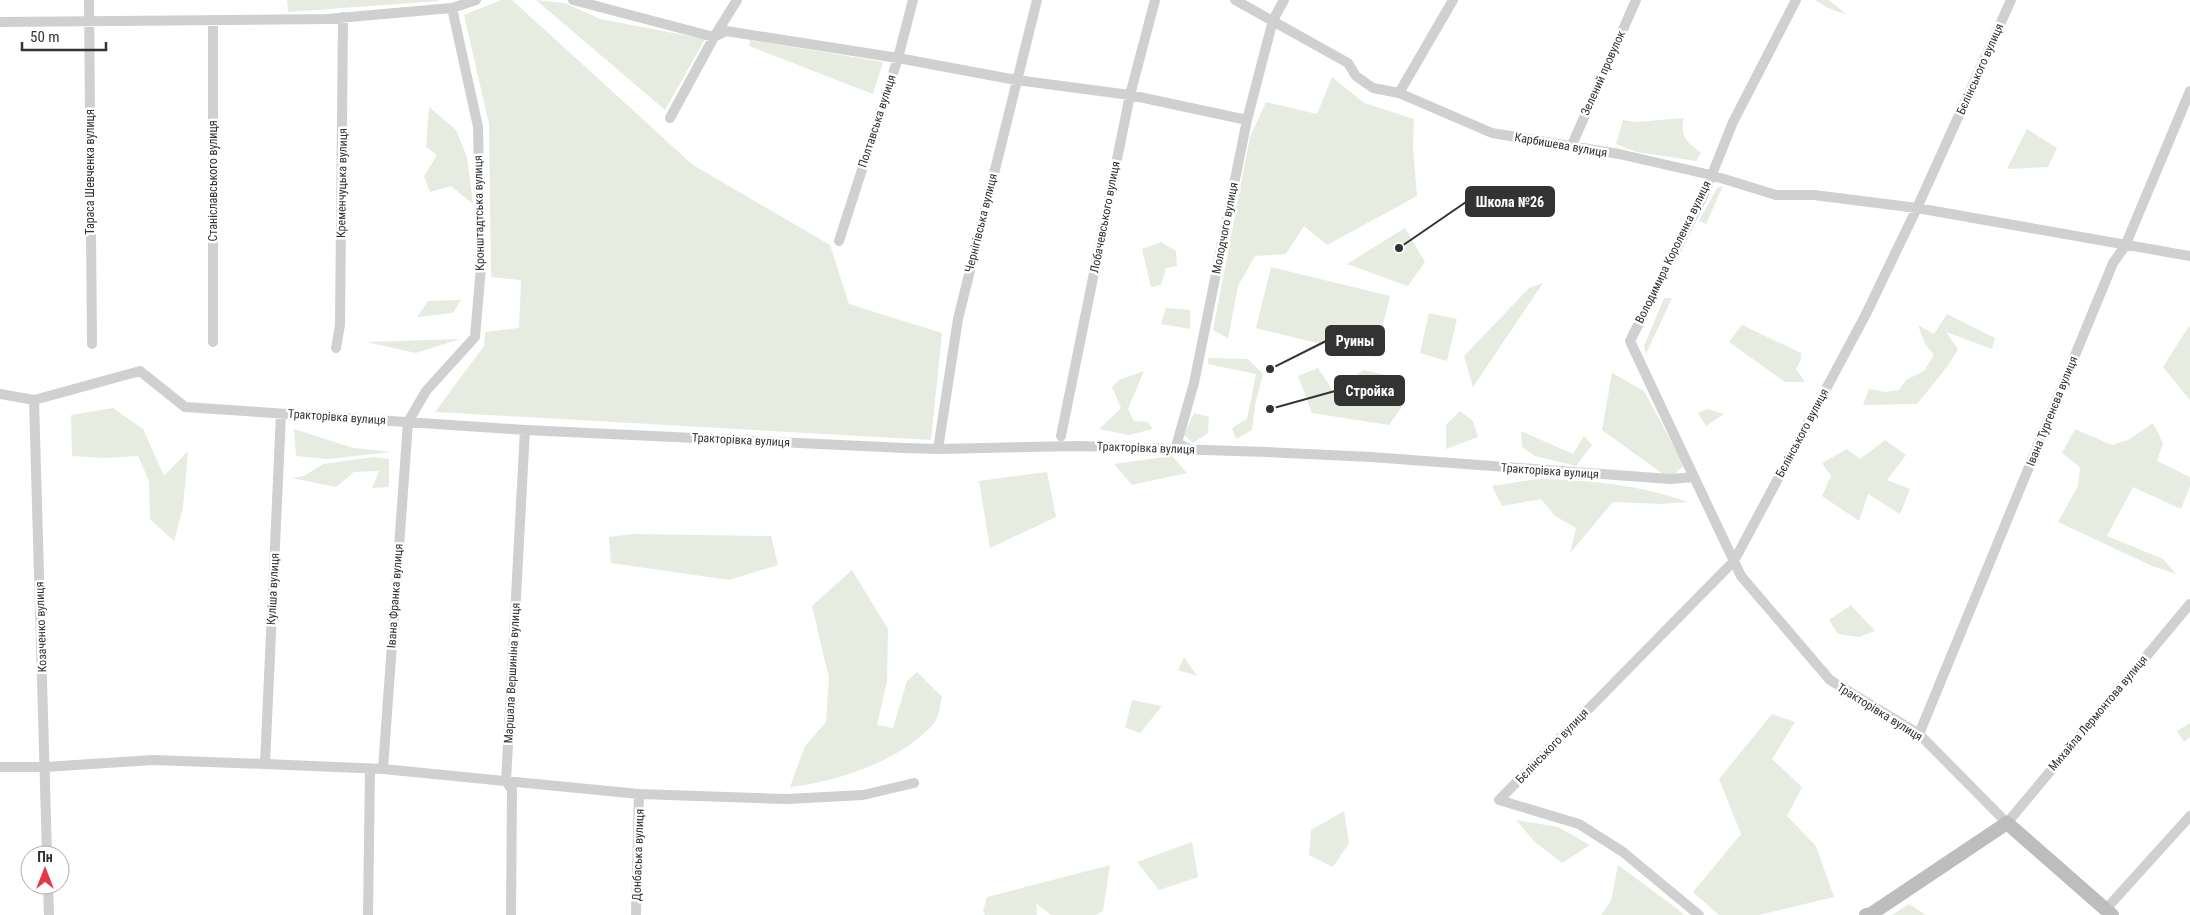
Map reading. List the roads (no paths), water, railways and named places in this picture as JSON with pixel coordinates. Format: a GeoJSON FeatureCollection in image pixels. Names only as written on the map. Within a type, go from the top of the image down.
{"type":"FeatureCollection","features":[{"type":"Feature","properties":{"kind":"main road","name":"Тракторівка вулиця"},"geometry":{"type":"LineString","coordinates":[[2007,823],[2109,912]]}},
{"type":"Feature","properties":{"kind":"main road"},"geometry":{"type":"LineString","coordinates":[[1866,915],[1871,914],[2007,823]]}},
{"type":"Feature","properties":{"kind":"street","name":"Тараса Шевченка вулиця"},"geometry":{"type":"LineString","coordinates":[[89,0],[92,344]]}},
{"type":"Feature","properties":{"kind":"street"},"geometry":{"type":"LineString","coordinates":[[0,22],[343,18],[452,8],[476,0]]}},
{"type":"Feature","properties":{"kind":"street"},"geometry":{"type":"LineString","coordinates":[[573,0],[714,37],[726,31],[898,58],[1016,80],[1130,95],[1247,120]]}},
{"type":"Feature","properties":{"kind":"street"},"geometry":{"type":"LineString","coordinates":[[670,118],[736,0]]}},
{"type":"Feature","properties":{"kind":"street","name":"Полтавська вулиця"},"geometry":{"type":"LineString","coordinates":[[839,241],[898,58],[913,0]]}},
{"type":"Feature","properties":{"kind":"street","name":"Чернігівська вулиця"},"geometry":{"type":"LineString","coordinates":[[938,449],[958,319],[1037,0]]}},
{"type":"Feature","properties":{"kind":"street","name":"Лобачевського вулиця"},"geometry":{"type":"LineString","coordinates":[[1062,436],[1130,95],[1155,0]]}},
{"type":"Feature","properties":{"kind":"street","name":"Карбишева вулиця"},"geometry":{"type":"LineString","coordinates":[[1235,0],[1348,63],[1356,76],[1373,88],[1399,93],[1430,104],[1470,124],[1492,132],[1619,154],[1711,175],[1776,195],[1814,195],[1918,208],[2190,256]]}},
{"type":"Feature","properties":{"kind":"street","name":"Молодчого вулиця"},"geometry":{"type":"LineString","coordinates":[[1192,450],[1178,443],[1194,383],[1247,120],[1273,20],[1284,0]]}},
{"type":"Feature","properties":{"kind":"street"},"geometry":{"type":"LineString","coordinates":[[1399,93],[1453,0]]}},
{"type":"Feature","properties":{"kind":"street","name":"Зелений провулок"},"geometry":{"type":"LineString","coordinates":[[1571,147],[1636,0]]}},
{"type":"Feature","properties":{"kind":"street","name":"Володимира Короленка вулиця"},"geometry":{"type":"LineString","coordinates":[[1694,477],[1630,341],[1704,192],[1733,122],[1796,0]]}},
{"type":"Feature","properties":{"kind":"street","name":"Бєлінського вулиця"},"geometry":{"type":"LineString","coordinates":[[1698,915],[1623,852],[1579,824],[1499,800],[1734,561],[1865,316],[1918,208],[2010,0]]}},
{"type":"Feature","properties":{"kind":"street","name":"Кронштадтська вулиця"},"geometry":{"type":"LineString","coordinates":[[408,422],[426,390],[475,337],[481,267],[478,127],[452,8]]}},
{"type":"Feature","properties":{"kind":"street","name":"Кременчуцька вулиця"},"geometry":{"type":"LineString","coordinates":[[336,348],[340,325],[343,18]]}},
{"type":"Feature","properties":{"kind":"street","name":"Станіславського вулиця"},"geometry":{"type":"LineString","coordinates":[[213,20],[213,342]]}},
{"type":"Feature","properties":{"kind":"street","name":"Івана Тургенєва вулиця"},"geometry":{"type":"LineString","coordinates":[[1919,734],[2113,263],[2125,246],[2190,91]]}},
{"type":"Feature","properties":{"kind":"street","name":"Тракторівка вулиця"},"geometry":{"type":"LineString","coordinates":[[0,394],[34,400],[140,371],[185,407],[281,414],[525,430],[938,449],[1078,446],[1192,450],[1371,457],[1670,479],[1694,477],[1741,576],[1830,680],[1919,734],[2007,823]]}},
{"type":"Feature","properties":{"kind":"street","name":"Козаченко вулиця"},"geometry":{"type":"LineString","coordinates":[[34,400],[47,845]]}},
{"type":"Feature","properties":{"kind":"street","name":"Куліша вулиця"},"geometry":{"type":"LineString","coordinates":[[265,764],[281,414]]}},
{"type":"Feature","properties":{"kind":"street","name":"Івана Франка вулиця"},"geometry":{"type":"LineString","coordinates":[[383,769],[408,422]]}},
{"type":"Feature","properties":{"kind":"street","name":"Маршала Вершиніна вулиця"},"geometry":{"type":"LineString","coordinates":[[511,915],[512,790],[506,781],[525,430]]}},
{"type":"Feature","properties":{"kind":"street","name":"Михайла Лермонтова вулиця"},"geometry":{"type":"LineString","coordinates":[[2007,823],[2190,604]]}},
{"type":"Feature","properties":{"kind":"street"},"geometry":{"type":"LineString","coordinates":[[0,767],[45,767],[153,760],[265,764],[383,769],[639,794],[788,799],[863,795],[914,783]]}},
{"type":"Feature","properties":{"kind":"street"},"geometry":{"type":"LineString","coordinates":[[368,915],[370,769]]}},
{"type":"Feature","properties":{"kind":"street","name":"Донбаська вулиця"},"geometry":{"type":"LineString","coordinates":[[636,915],[639,794]]}},
{"type":"Feature","properties":{"kind":"street"},"geometry":{"type":"LineString","coordinates":[[2109,912],[2190,816]]}},
{"type":"Feature","properties":{"kind":"street"},"geometry":{"type":"LineString","coordinates":[[48,895],[49,915]]}},
{"type":"Feature","properties":{"kind":"place","name":"Школа №26"},"geometry":{"type":"Point","coordinates":[1399,248]}},
{"type":"Feature","properties":{"kind":"place","name":"Руины"},"geometry":{"type":"Point","coordinates":[1270,369]}},
{"type":"Feature","properties":{"kind":"place","name":"Стройка"},"geometry":{"type":"Point","coordinates":[1270,409]}}]}
